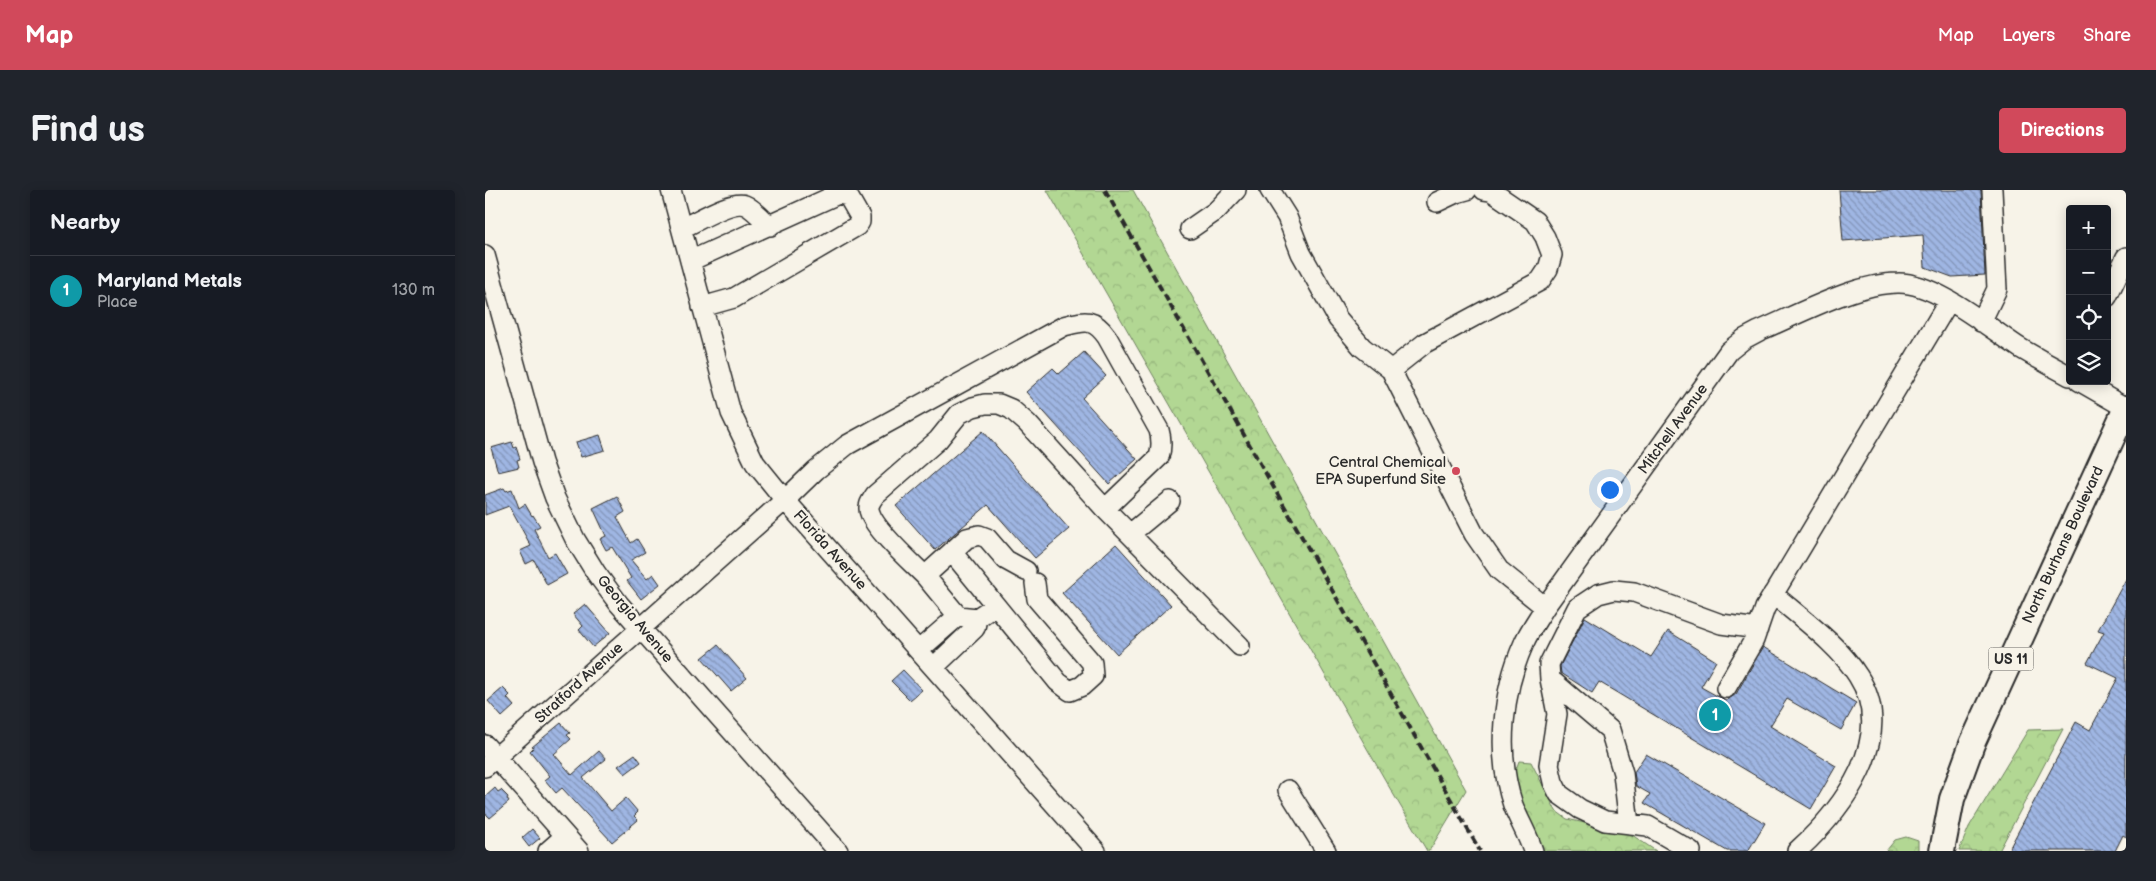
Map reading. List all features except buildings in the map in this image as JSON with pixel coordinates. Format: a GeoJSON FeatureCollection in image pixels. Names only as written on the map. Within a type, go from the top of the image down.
{"type":"FeatureCollection","features":[{"type":"Feature","properties":{"kind":"main road","name":"North Burhans Boulevard"},"geometry":{"type":"LineString","coordinates":[[1942,851],[1952,799],[1972,744],[2126,408]]}},
{"type":"Feature","properties":{"kind":"street","name":"Florida Avenue"},"geometry":{"type":"LineString","coordinates":[[671,190],[731,413],[755,463],[785,500],[1094,850]]}},
{"type":"Feature","properties":{"kind":"street"},"geometry":{"type":"LineString","coordinates":[[1190,229],[1216,211],[1236,190]]}},
{"type":"Feature","properties":{"kind":"street"},"geometry":{"type":"LineString","coordinates":[[1270,190],[1287,217],[1301,253],[1338,320],[1362,348],[1391,370],[1474,534],[1499,570],[1545,607]]}},
{"type":"Feature","properties":{"kind":"street"},"geometry":{"type":"LineString","coordinates":[[1437,202],[1456,192],[1467,190]]}},
{"type":"Feature","properties":{"kind":"street"},"geometry":{"type":"LineString","coordinates":[[1391,370],[1425,343],[1540,281],[1548,269],[1552,256],[1545,237],[1535,221],[1491,191],[1484,190]]}},
{"type":"Feature","properties":{"kind":"street"},"geometry":{"type":"LineString","coordinates":[[1981,322],[1997,289],[1992,190]]}},
{"type":"Feature","properties":{"kind":"street"},"geometry":{"type":"LineString","coordinates":[[690,261],[838,194],[848,196],[860,218],[857,226],[734,298],[702,307]]}},
{"type":"Feature","properties":{"kind":"street"},"geometry":{"type":"LineString","coordinates":[[682,228],[737,204],[745,205],[770,226]]}},
{"type":"Feature","properties":{"kind":"street","name":"Georgia Avenue"},"geometry":{"type":"LineString","coordinates":[[485,255],[542,462],[555,498],[575,539],[619,604],[838,851]]}},
{"type":"Feature","properties":{"kind":"street"},"geometry":{"type":"LineString","coordinates":[[2108,295],[2126,257]]}},
{"type":"Feature","properties":{"kind":"street","name":"Mitchell Avenue"},"geometry":{"type":"LineString","coordinates":[[1533,851],[1513,805],[1505,762],[1504,728],[1511,677],[1524,643],[1545,607],[1729,351],[1744,339],[1861,288],[1878,284],[1899,283],[1921,286],[1949,301],[2066,374]]}},
{"type":"Feature","properties":{"kind":"street"},"geometry":{"type":"LineString","coordinates":[[1726,688],[1754,640],[1765,608],[1773,594],[1949,301]]}},
{"type":"Feature","properties":{"kind":"street","name":"Stratford Avenue"},"geometry":{"type":"LineString","coordinates":[[489,756],[641,629],[816,470],[847,445],[1063,326],[1082,321],[1091,322],[1101,328],[1159,430],[1162,447],[1159,457],[1149,468],[1105,509]]}},
{"type":"Feature","properties":{"kind":"street"},"geometry":{"type":"LineString","coordinates":[[2086,385],[2126,408]]}},
{"type":"Feature","properties":{"kind":"street"},"geometry":{"type":"LineString","coordinates":[[946,390],[959,414]]}},
{"type":"Feature","properties":{"kind":"street"},"geometry":{"type":"LineString","coordinates":[[995,606],[977,618],[958,616],[925,576],[880,529],[870,514],[869,504],[875,495],[938,440],[959,414],[973,407],[985,404],[999,404],[1011,409],[1027,422],[1105,509],[1240,646]]}},
{"type":"Feature","properties":{"kind":"street"},"geometry":{"type":"LineString","coordinates":[[1130,534],[1170,501]]}},
{"type":"Feature","properties":{"kind":"street"},"geometry":{"type":"LineString","coordinates":[[925,576],[967,538],[979,535],[987,538],[1006,560],[1031,577],[1037,599],[1092,663],[1093,676],[1074,691],[1070,691],[1058,682],[952,552]]}},
{"type":"Feature","properties":{"kind":"street"},"geometry":{"type":"LineString","coordinates":[[1691,851],[1648,826],[1605,821],[1580,809],[1559,794],[1553,782],[1549,765],[1557,714],[1550,680],[1549,664],[1577,608],[1599,594],[1615,590],[1634,592],[1721,624],[1758,629]]}},
{"type":"Feature","properties":{"kind":"street"},"geometry":{"type":"LineString","coordinates":[[1773,594],[1840,652],[1858,675],[1871,707],[1873,725],[1869,746],[1845,798],[1816,834],[1797,851]]}},
{"type":"Feature","properties":{"kind":"street"},"geometry":{"type":"LineString","coordinates":[[919,650],[958,616]]}},
{"type":"Feature","properties":{"kind":"street"},"geometry":{"type":"LineString","coordinates":[[934,667],[975,628],[977,618]]}},
{"type":"Feature","properties":{"kind":"street"},"geometry":{"type":"LineString","coordinates":[[1550,680],[1610,730],[1623,772],[1629,824]]}},
{"type":"Feature","properties":{"kind":"street"},"geometry":{"type":"LineString","coordinates":[[489,756],[579,851]]}},
{"type":"Feature","properties":{"kind":"street"},"geometry":{"type":"LineString","coordinates":[[1288,790],[1326,851]]}},
{"type":"Feature","properties":{"kind":"street"},"geometry":{"type":"LineString","coordinates":[[548,851],[565,836]]}},
{"type":"Feature","properties":{"kind":"green space"},"geometry":{"type":"Polygon","coordinates":[[[1047,190],[1133,190],[1466,790],[1429,851],[1427,851],[1388,785],[1047,190]]]}},
{"type":"Feature","properties":{"kind":"green space"},"geometry":{"type":"Polygon","coordinates":[[[2063,729],[1999,851],[1959,851],[1969,827],[2028,730],[2063,729]]]}},
{"type":"Feature","properties":{"kind":"green space"},"geometry":{"type":"Polygon","coordinates":[[[1519,761],[1531,762],[1556,811],[1567,819],[1629,833],[1656,851],[1535,851],[1519,795],[1515,772],[1519,761]]]}},
{"type":"Feature","properties":{"kind":"green space"},"geometry":{"type":"Polygon","coordinates":[[[1906,837],[1918,841],[1918,851],[1886,851],[1895,840],[1906,837]]]}},
{"type":"Feature","properties":{"kind":"railway"},"geometry":{"type":"LineString","coordinates":[[1105,190],[1480,851]]}},
{"type":"Feature","properties":{"kind":"place","name":"Central Chemical EPA Superfund Site"},"geometry":{"type":"Point","coordinates":[1456,471]}},
{"type":"Feature","properties":{"kind":"place","name":"Maryland Metals"},"geometry":{"type":"Point","coordinates":[1715,715]}}]}
